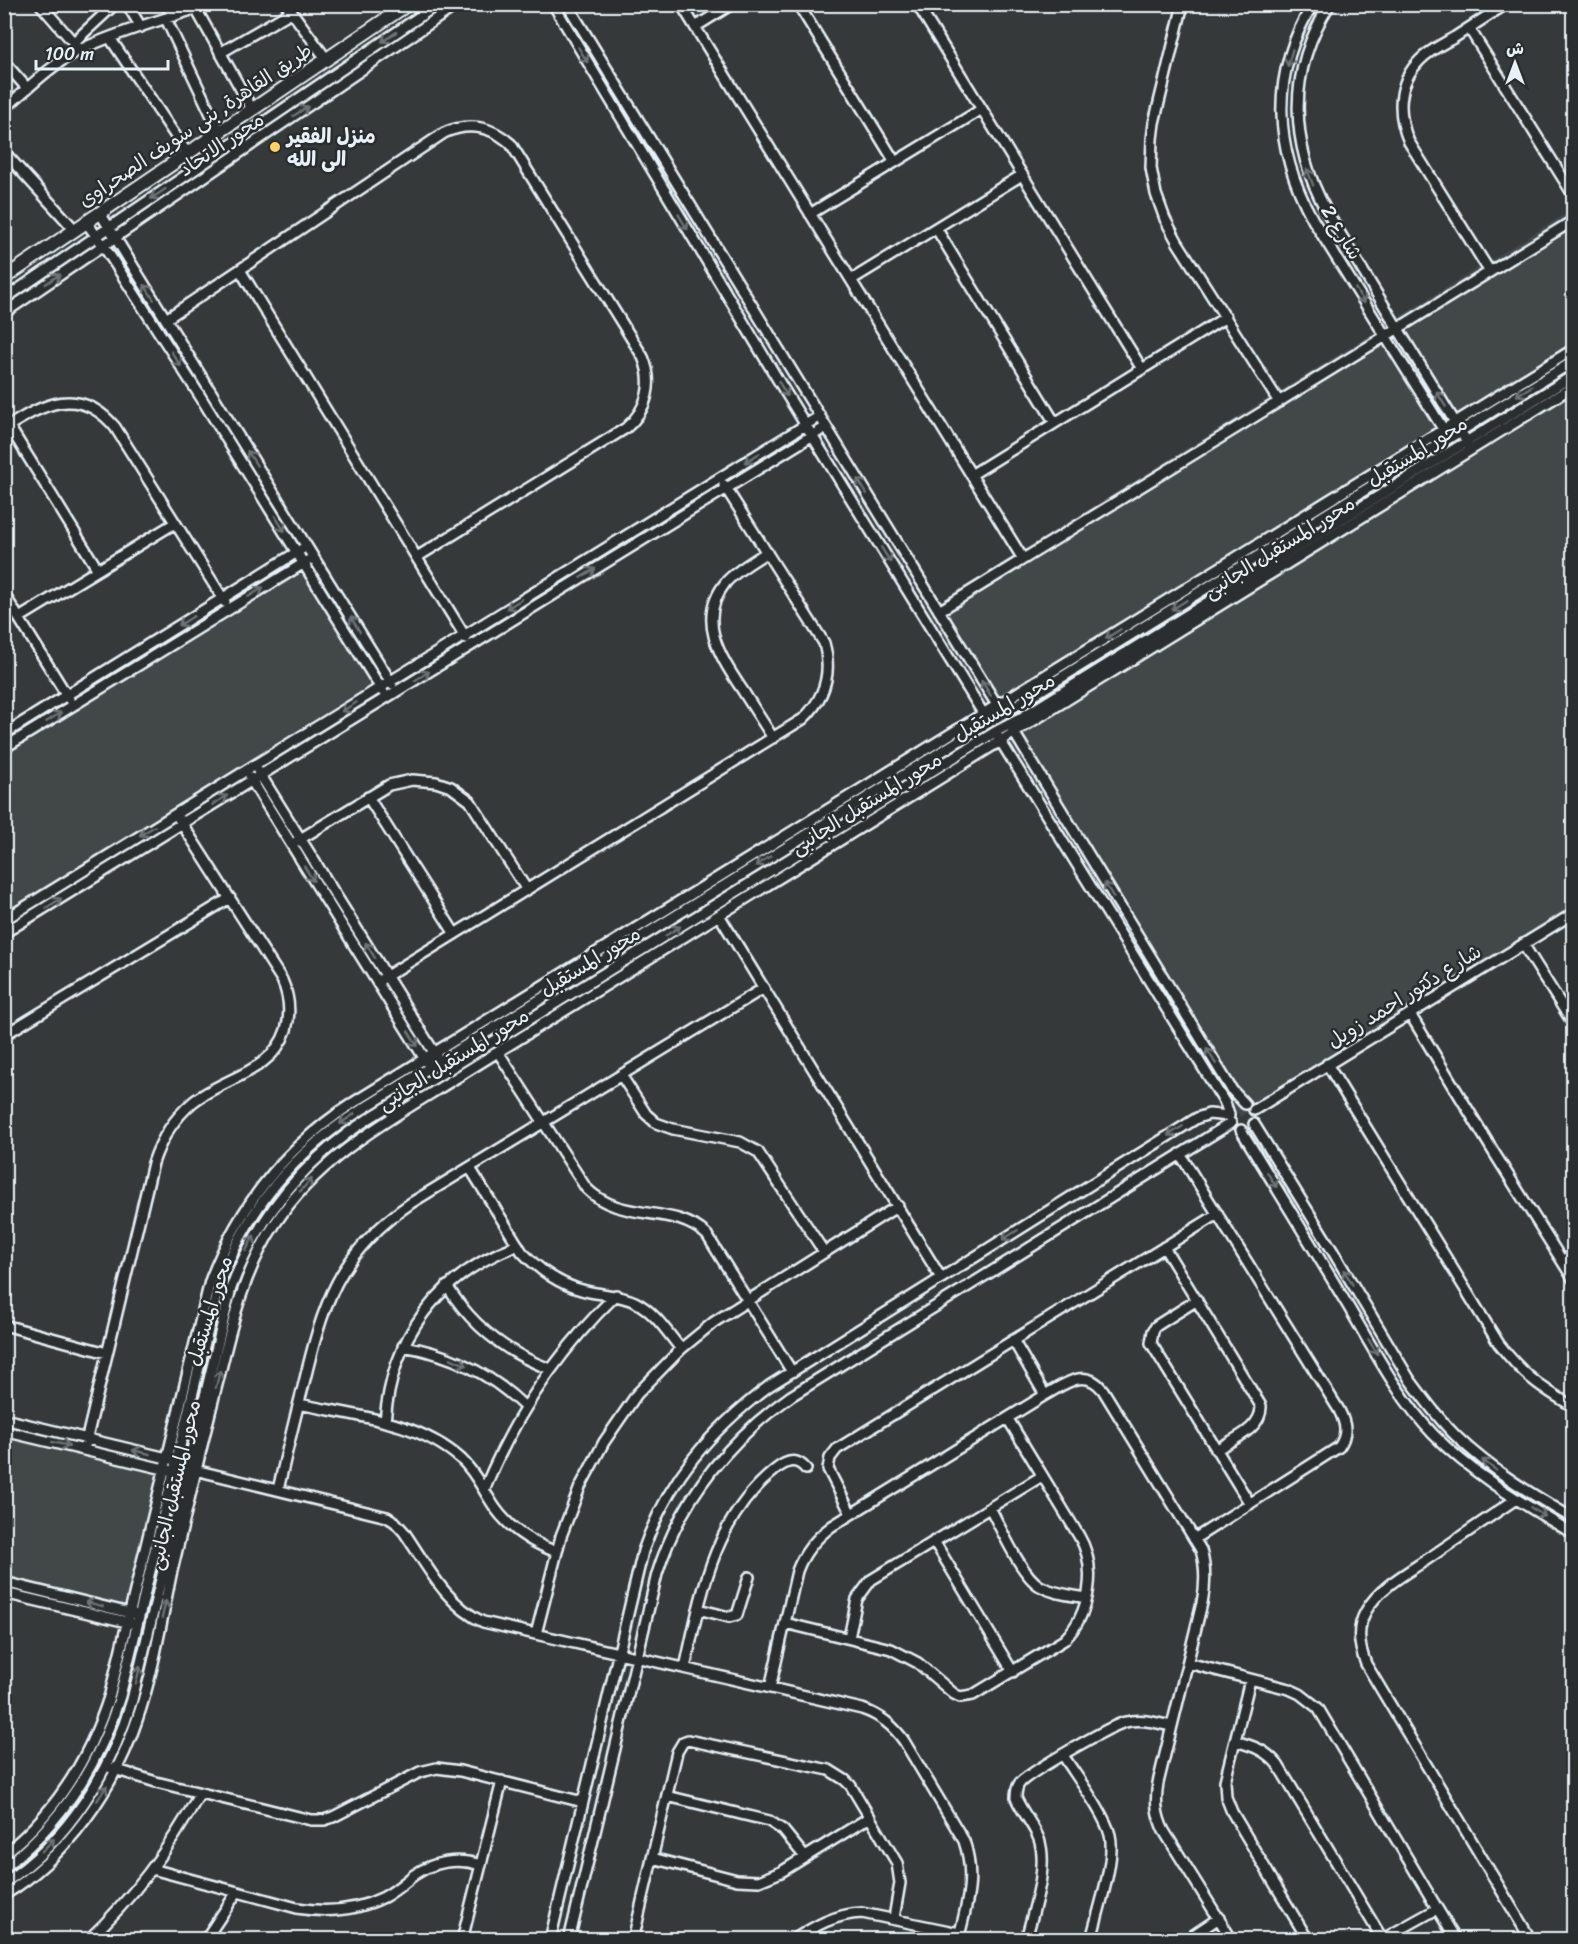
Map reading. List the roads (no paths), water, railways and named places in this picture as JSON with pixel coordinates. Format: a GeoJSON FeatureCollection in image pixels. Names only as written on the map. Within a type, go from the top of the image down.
{"type":"FeatureCollection","features":[{"type":"Feature","properties":{"kind":"main road","name":"طريق القاهرة, بنى سويف الصحراوى"},"geometry":{"type":"LineString","coordinates":[[4,278],[408,4]]}},
{"type":"Feature","properties":{"kind":"street"},"geometry":{"type":"LineString","coordinates":[[40,4],[77,46]]}},
{"type":"Feature","properties":{"kind":"street"},"geometry":{"type":"LineString","coordinates":[[4,109],[77,46],[115,4]]}},
{"type":"Feature","properties":{"kind":"street"},"geometry":{"type":"LineString","coordinates":[[127,4],[141,27]]}},
{"type":"Feature","properties":{"kind":"street"},"geometry":{"type":"LineString","coordinates":[[166,4],[219,131]]}},
{"type":"Feature","properties":{"kind":"street"},"geometry":{"type":"LineString","coordinates":[[77,46],[110,38],[209,4]]}},
{"type":"Feature","properties":{"kind":"street","name":"محور الاتحاد"},"geometry":{"type":"LineString","coordinates":[[4,299],[438,4]]}},
{"type":"Feature","properties":{"kind":"street","name":"محور الاتحاد"},"geometry":{"type":"LineString","coordinates":[[4,313],[458,4]]}},
{"type":"Feature","properties":{"kind":"street"},"geometry":{"type":"LineString","coordinates":[[553,4],[805,425],[1225,1103],[1235,1128],[1248,1129],[1254,1124],[1256,1116],[1254,1110],[1232,1090],[567,4]]}},
{"type":"Feature","properties":{"kind":"street"},"geometry":{"type":"LineString","coordinates":[[681,4],[1023,559]]}},
{"type":"Feature","properties":{"kind":"street"},"geometry":{"type":"LineString","coordinates":[[695,27],[732,4]]}},
{"type":"Feature","properties":{"kind":"street"},"geometry":{"type":"LineString","coordinates":[[798,4],[895,162]]}},
{"type":"Feature","properties":{"kind":"street"},"geometry":{"type":"LineString","coordinates":[[917,4],[1142,369]]}},
{"type":"Feature","properties":{"kind":"street"},"geometry":{"type":"LineString","coordinates":[[1183,4],[1154,123],[1152,174],[1160,206],[1171,231],[1279,402]]}},
{"type":"Feature","properties":{"kind":"street","name":"شارع 2"},"geometry":{"type":"LineString","coordinates":[[1313,4],[1292,50],[1283,89],[1282,128],[1288,161],[1301,198],[1313,220],[1458,453]]}},
{"type":"Feature","properties":{"kind":"street","name":"شارع 2"},"geometry":{"type":"LineString","coordinates":[[1330,4],[1313,35],[1301,74],[1297,115],[1303,155],[1317,194],[1469,445]]}},
{"type":"Feature","properties":{"kind":"street"},"geometry":{"type":"LineString","coordinates":[[1490,272],[1409,142],[1402,126],[1400,108],[1402,91],[1409,74],[1420,60],[1506,4]]}},
{"type":"Feature","properties":{"kind":"street"},"geometry":{"type":"LineString","coordinates":[[220,53],[288,8],[327,60]]}},
{"type":"Feature","properties":{"kind":"street"},"geometry":{"type":"LineString","coordinates":[[196,9],[252,109]]}},
{"type":"Feature","properties":{"kind":"street"},"geometry":{"type":"LineString","coordinates":[[1469,28],[1574,196]]}},
{"type":"Feature","properties":{"kind":"street"},"geometry":{"type":"LineString","coordinates":[[110,38],[187,153]]}},
{"type":"Feature","properties":{"kind":"street"},"geometry":{"type":"LineString","coordinates":[[4,62],[27,88]]}},
{"type":"Feature","properties":{"kind":"street"},"geometry":{"type":"LineString","coordinates":[[810,214],[982,109]]}},
{"type":"Feature","properties":{"kind":"street"},"geometry":{"type":"LineString","coordinates":[[166,319],[444,133],[467,126],[483,128],[498,134],[510,144],[638,349],[646,365],[649,382],[646,400],[633,423],[610,440],[417,557]]}},
{"type":"Feature","properties":{"kind":"street"},"geometry":{"type":"LineString","coordinates":[[4,152],[75,230]]}},
{"type":"Feature","properties":{"kind":"street"},"geometry":{"type":"LineString","coordinates":[[851,280],[1022,175]]}},
{"type":"Feature","properties":{"kind":"street"},"geometry":{"type":"LineString","coordinates":[[100,213],[397,692]]}},
{"type":"Feature","properties":{"kind":"street"},"geometry":{"type":"LineString","coordinates":[[939,611],[1574,220]]}},
{"type":"Feature","properties":{"kind":"street"},"geometry":{"type":"LineString","coordinates":[[86,222],[103,245],[387,697]]}},
{"type":"Feature","properties":{"kind":"street"},"geometry":{"type":"LineString","coordinates":[[936,228],[1055,423]]}},
{"type":"Feature","properties":{"kind":"street"},"geometry":{"type":"LineString","coordinates":[[240,270],[471,645]]}},
{"type":"Feature","properties":{"kind":"street"},"geometry":{"type":"LineString","coordinates":[[971,475],[1226,317]]}},
{"type":"Feature","properties":{"kind":"street"},"geometry":{"type":"LineString","coordinates":[[1458,427],[1574,349]]}},
{"type":"Feature","properties":{"kind":"street","name":"محور المستقبل"},"geometry":{"type":"LineString","coordinates":[[1446,434],[1574,361]]}},
{"type":"Feature","properties":{"kind":"street","name":"محور المستقبل"},"geometry":{"type":"LineString","coordinates":[[1469,445],[1574,375]]}},
{"type":"Feature","properties":{"kind":"street","name":"محور المستقبل الجانبى"},"geometry":{"type":"LineString","coordinates":[[4,1895],[29,1878],[64,1844],[96,1803],[111,1768],[131,1737],[142,1702],[169,1585],[191,1467],[241,1293],[256,1257],[275,1223],[298,1193],[340,1153],[467,1071],[1001,741],[1012,729],[1469,445],[1574,386]]}},
{"type":"Feature","properties":{"kind":"street"},"geometry":{"type":"LineString","coordinates":[[98,570],[7,428],[39,408],[55,403],[72,402],[96,410],[115,427],[229,609]]}},
{"type":"Feature","properties":{"kind":"street"},"geometry":{"type":"LineString","coordinates":[[4,920],[820,416]]}},
{"type":"Feature","properties":{"kind":"street"},"geometry":{"type":"LineString","coordinates":[[4,933],[826,427]]}},
{"type":"Feature","properties":{"kind":"street","name":"محور المستقبل الجانبى"},"geometry":{"type":"LineString","coordinates":[[986,718],[1446,434]]}},
{"type":"Feature","properties":{"kind":"street"},"geometry":{"type":"LineString","coordinates":[[377,982],[773,738],[803,719],[815,706],[823,692],[828,668],[826,651],[820,636],[720,478]]}},
{"type":"Feature","properties":{"kind":"street"},"geometry":{"type":"LineString","coordinates":[[19,618],[175,523]]}},
{"type":"Feature","properties":{"kind":"street"},"geometry":{"type":"LineString","coordinates":[[4,734],[307,546]]}},
{"type":"Feature","properties":{"kind":"street"},"geometry":{"type":"LineString","coordinates":[[767,552],[726,583],[715,605],[712,623],[715,643],[723,661],[773,738]]}},
{"type":"Feature","properties":{"kind":"street"},"geometry":{"type":"LineString","coordinates":[[4,747],[313,557]]}},
{"type":"Feature","properties":{"kind":"street"},"geometry":{"type":"LineString","coordinates":[[4,594],[73,705]]}},
{"type":"Feature","properties":{"kind":"street","name":"محور المستقبل"},"geometry":{"type":"LineString","coordinates":[[437,1057],[986,718]]}},
{"type":"Feature","properties":{"kind":"street","name":"محور المستقبل"},"geometry":{"type":"LineString","coordinates":[[191,1467],[231,1288],[246,1250],[278,1199],[304,1169],[334,1142],[995,732],[1012,729]]}},
{"type":"Feature","properties":{"kind":"street"},"geometry":{"type":"LineString","coordinates":[[255,765],[446,1071]]}},
{"type":"Feature","properties":{"kind":"street"},"geometry":{"type":"LineString","coordinates":[[245,771],[436,1077]]}},
{"type":"Feature","properties":{"kind":"street"},"geometry":{"type":"LineString","coordinates":[[291,845],[389,785],[412,780],[436,782],[458,791],[470,801],[527,890]]}},
{"type":"Feature","properties":{"kind":"street"},"geometry":{"type":"LineString","coordinates":[[368,797],[454,934]]}},
{"type":"Feature","properties":{"kind":"street"},"geometry":{"type":"LineString","coordinates":[[84,1450],[153,1163],[163,1139],[177,1118],[195,1101],[265,1061],[282,1040],[288,1024],[289,1006],[282,980],[176,814]]}},
{"type":"Feature","properties":{"kind":"street"},"geometry":{"type":"LineString","coordinates":[[4,1035],[230,898]]}},
{"type":"Feature","properties":{"kind":"street","name":"شارع دكتور احمد زويل"},"geometry":{"type":"LineString","coordinates":[[1254,1110],[1574,913]]}},
{"type":"Feature","properties":{"kind":"street"},"geometry":{"type":"LineString","coordinates":[[719,915],[941,1278]]}},
{"type":"Feature","properties":{"kind":"street"},"geometry":{"type":"LineString","coordinates":[[1523,944],[1574,1025]]}},
{"type":"Feature","properties":{"kind":"street"},"geometry":{"type":"LineString","coordinates":[[278,1490],[322,1313],[350,1260],[372,1234],[397,1213],[764,988]]}},
{"type":"Feature","properties":{"kind":"street"},"geometry":{"type":"LineString","coordinates":[[1173,1019],[1184,1012]]}},
{"type":"Feature","properties":{"kind":"street"},"geometry":{"type":"LineString","coordinates":[[1410,1014],[1492,1151],[1574,1280]]}},
{"type":"Feature","properties":{"kind":"street"},"geometry":{"type":"LineString","coordinates":[[498,1052],[586,1188],[599,1199],[620,1209],[683,1221],[702,1230],[712,1240],[792,1372]]}},
{"type":"Feature","properties":{"kind":"street","name":"محور المستقبل الجانبى"},"geometry":{"type":"LineString","coordinates":[[171,1459],[210,1281],[226,1241],[248,1204],[289,1154],[321,1125],[437,1057]]}},
{"type":"Feature","properties":{"kind":"street"},"geometry":{"type":"LineString","coordinates":[[461,1062],[467,1071]]}},
{"type":"Feature","properties":{"kind":"street"},"geometry":{"type":"LineString","coordinates":[[1327,1064],[1499,1344],[1510,1359],[1537,1385],[1574,1407]]}},
{"type":"Feature","properties":{"kind":"street"},"geometry":{"type":"LineString","coordinates":[[621,1075],[646,1114],[656,1123],[673,1129],[740,1142],[758,1152],[824,1252]]}},
{"type":"Feature","properties":{"kind":"street"},"geometry":{"type":"LineString","coordinates":[[569,1940],[657,1574],[673,1532],[694,1492],[722,1455],[754,1424],[791,1396],[1180,1154],[1230,1118],[1235,1106],[1245,1104]]}},
{"type":"Feature","properties":{"kind":"street"},"geometry":{"type":"LineString","coordinates":[[550,1940],[646,1544],[662,1506],[681,1473],[713,1434],[738,1410],[769,1386],[1197,1118],[1209,1114],[1230,1118]]}},
{"type":"Feature","properties":{"kind":"street"},"geometry":{"type":"LineString","coordinates":[[1254,1124],[1410,1380],[1435,1413],[1457,1437],[1494,1469],[1574,1520]]}},
{"type":"Feature","properties":{"kind":"street"},"geometry":{"type":"LineString","coordinates":[[1241,1130],[1381,1361],[1415,1412],[1459,1458],[1487,1480],[1574,1534]]}},
{"type":"Feature","properties":{"kind":"street"},"geometry":{"type":"LineString","coordinates":[[1180,1154],[1339,1410],[1346,1428],[1339,1447],[1194,1539]]}},
{"type":"Feature","properties":{"kind":"street"},"geometry":{"type":"LineString","coordinates":[[470,1168],[530,1261],[559,1281],[580,1290],[616,1295],[634,1302],[651,1312],[681,1349]]}},
{"type":"Feature","properties":{"kind":"street"},"geometry":{"type":"LineString","coordinates":[[536,1634],[557,1552],[576,1495],[604,1442],[637,1394],[681,1349],[714,1322],[898,1206]]}},
{"type":"Feature","properties":{"kind":"street"},"geometry":{"type":"LineString","coordinates":[[851,1514],[828,1469],[830,1458],[837,1449],[1218,1214]]}},
{"type":"Feature","properties":{"kind":"street"},"geometry":{"type":"LineString","coordinates":[[385,1422],[390,1383],[403,1346],[422,1314],[447,1286],[480,1262],[518,1245]]}},
{"type":"Feature","properties":{"kind":"street"},"geometry":{"type":"LineString","coordinates":[[1164,1246],[1261,1406],[1261,1416],[1255,1425],[1216,1450]]}},
{"type":"Feature","properties":{"kind":"street"},"geometry":{"type":"LineString","coordinates":[[1562,1261],[1574,1254]]}},
{"type":"Feature","properties":{"kind":"street"},"geometry":{"type":"LineString","coordinates":[[952,1272],[963,1288]]}},
{"type":"Feature","properties":{"kind":"street"},"geometry":{"type":"LineString","coordinates":[[447,1286],[464,1311],[491,1337],[522,1358],[550,1369]]}},
{"type":"Feature","properties":{"kind":"street"},"geometry":{"type":"LineString","coordinates":[[484,1490],[503,1447],[525,1407],[550,1369],[588,1323],[616,1295]]}},
{"type":"Feature","properties":{"kind":"street"},"geometry":{"type":"LineString","coordinates":[[1197,1300],[1156,1326],[1151,1343],[1250,1504]]}},
{"type":"Feature","properties":{"kind":"street"},"geometry":{"type":"LineString","coordinates":[[4,1325],[107,1353]]}},
{"type":"Feature","properties":{"kind":"street"},"geometry":{"type":"LineString","coordinates":[[1013,1340],[1045,1395]]}},
{"type":"Feature","properties":{"kind":"street"},"geometry":{"type":"LineString","coordinates":[[403,1346],[434,1352],[462,1363],[489,1377],[525,1407]]}},
{"type":"Feature","properties":{"kind":"street"},"geometry":{"type":"LineString","coordinates":[[770,1688],[797,1571],[807,1550],[824,1532],[1076,1378],[1098,1383],[1201,1550],[1205,1563],[1206,1576],[1202,1603],[1158,1784],[1157,1812],[1164,1831],[1232,1940]]}},
{"type":"Feature","properties":{"kind":"street"},"geometry":{"type":"LineString","coordinates":[[298,1404],[385,1422],[417,1432],[441,1444],[472,1470],[501,1515],[517,1531],[536,1544],[557,1552]]}},
{"type":"Feature","properties":{"kind":"street"},"geometry":{"type":"LineString","coordinates":[[4,1419],[171,1459],[191,1467],[390,1518],[404,1532],[450,1598],[460,1609],[483,1622],[873,1712],[898,1732],[964,1841],[971,1871],[970,1887],[958,1936],[863,1912],[831,1918],[807,1936],[793,1940]]}},
{"type":"Feature","properties":{"kind":"street"},"geometry":{"type":"LineString","coordinates":[[785,1623],[878,1644],[905,1655],[960,1697],[973,1695],[1064,1640],[1080,1619],[1086,1598],[1090,1572],[1088,1554],[1008,1419]]}},
{"type":"Feature","properties":{"kind":"street"},"geometry":{"type":"LineString","coordinates":[[4,1431],[185,1474],[189,1474],[191,1467]]}},
{"type":"Feature","properties":{"kind":"street"},"geometry":{"type":"LineString","coordinates":[[4,1868],[53,1821],[76,1791],[95,1760],[115,1713],[133,1619],[171,1459]]}},
{"type":"Feature","properties":{"kind":"street"},"geometry":{"type":"LineString","coordinates":[[685,1668],[702,1591],[713,1555],[742,1503],[783,1463],[793,1461],[803,1465],[806,1469]]}},
{"type":"Feature","properties":{"kind":"street"},"geometry":{"type":"LineString","coordinates":[[4,1883],[36,1857],[63,1830],[111,1768],[132,1700],[185,1474]]}},
{"type":"Feature","properties":{"kind":"street"},"geometry":{"type":"LineString","coordinates":[[849,1638],[855,1606],[866,1586],[877,1576],[1042,1476]]}},
{"type":"Feature","properties":{"kind":"street"},"geometry":{"type":"LineString","coordinates":[[1516,1499],[1384,1590],[1365,1613],[1360,1625],[1359,1640],[1366,1664],[1531,1940]]}},
{"type":"Feature","properties":{"kind":"street"},"geometry":{"type":"LineString","coordinates":[[990,1508],[1026,1572],[1035,1582],[1053,1591],[1086,1598]]}},
{"type":"Feature","properties":{"kind":"street"},"geometry":{"type":"LineString","coordinates":[[934,1541],[1013,1672]]}},
{"type":"Feature","properties":{"kind":"street"},"geometry":{"type":"LineString","coordinates":[[698,1609],[729,1617],[737,1615],[748,1577]]}},
{"type":"Feature","properties":{"kind":"street"},"geometry":{"type":"LineString","coordinates":[[4,1582],[149,1623]]}},
{"type":"Feature","properties":{"kind":"street"},"geometry":{"type":"LineString","coordinates":[[159,1583],[169,1585]]}},
{"type":"Feature","properties":{"kind":"street"},"geometry":{"type":"LineString","coordinates":[[4,1593],[133,1619]]}},
{"type":"Feature","properties":{"kind":"street"},"geometry":{"type":"LineString","coordinates":[[4,1854],[51,1808],[87,1753],[110,1694],[133,1619]]}},
{"type":"Feature","properties":{"kind":"street"},"geometry":{"type":"LineString","coordinates":[[1188,1663],[1300,1694],[1318,1708],[1456,1940]]}},
{"type":"Feature","properties":{"kind":"street"},"geometry":{"type":"LineString","coordinates":[[1250,1680],[1225,1781],[1228,1805],[1308,1940]]}},
{"type":"Feature","properties":{"kind":"street"},"geometry":{"type":"LineString","coordinates":[[1026,1940],[1041,1876],[1042,1857],[1037,1835],[1018,1802],[1016,1792],[1022,1781],[1107,1729],[1126,1722],[1146,1720],[1171,1726]]}},
{"type":"Feature","properties":{"kind":"street"},"geometry":{"type":"LineString","coordinates":[[633,1940],[679,1747],[683,1742],[694,1740],[829,1770],[845,1780],[851,1786],[897,1863],[899,1893],[894,1918]]}},
{"type":"Feature","properties":{"kind":"street"},"geometry":{"type":"LineString","coordinates":[[1235,1741],[1265,1752],[1278,1765],[1383,1939],[1437,1909]]}},
{"type":"Feature","properties":{"kind":"street"},"geometry":{"type":"LineString","coordinates":[[1063,1755],[1104,1821],[1110,1836],[1112,1855],[1090,1940]]}},
{"type":"Feature","properties":{"kind":"street"},"geometry":{"type":"LineString","coordinates":[[111,1768],[156,1782],[318,1821],[333,1817],[428,1770],[453,1769],[583,1802]]}},
{"type":"Feature","properties":{"kind":"street"},"geometry":{"type":"LineString","coordinates":[[462,1940],[502,1781]]}},
{"type":"Feature","properties":{"kind":"street"},"geometry":{"type":"LineString","coordinates":[[88,1940],[116,1912],[152,1869],[176,1835],[200,1793]]}},
{"type":"Feature","properties":{"kind":"street"},"geometry":{"type":"LineString","coordinates":[[667,1796],[769,1821],[783,1830],[805,1857]]}},
{"type":"Feature","properties":{"kind":"street"},"geometry":{"type":"LineString","coordinates":[[652,1858],[748,1882],[770,1878],[870,1817]]}},
{"type":"Feature","properties":{"kind":"street"},"geometry":{"type":"LineString","coordinates":[[152,1869],[297,1908],[334,1911],[360,1906],[384,1896],[421,1871],[437,1864],[464,1862],[481,1865]]}},
{"type":"Feature","properties":{"kind":"street"},"geometry":{"type":"LineString","coordinates":[[205,1940],[237,1892]]}},
{"type":"Feature","properties":{"kind":"street"},"geometry":{"type":"LineString","coordinates":[[1186,1940],[1219,1918]]}},
{"type":"Feature","properties":{"kind":"place","name":"منزل الفقير الى الله"},"geometry":{"type":"Point","coordinates":[275,147]}}]}
